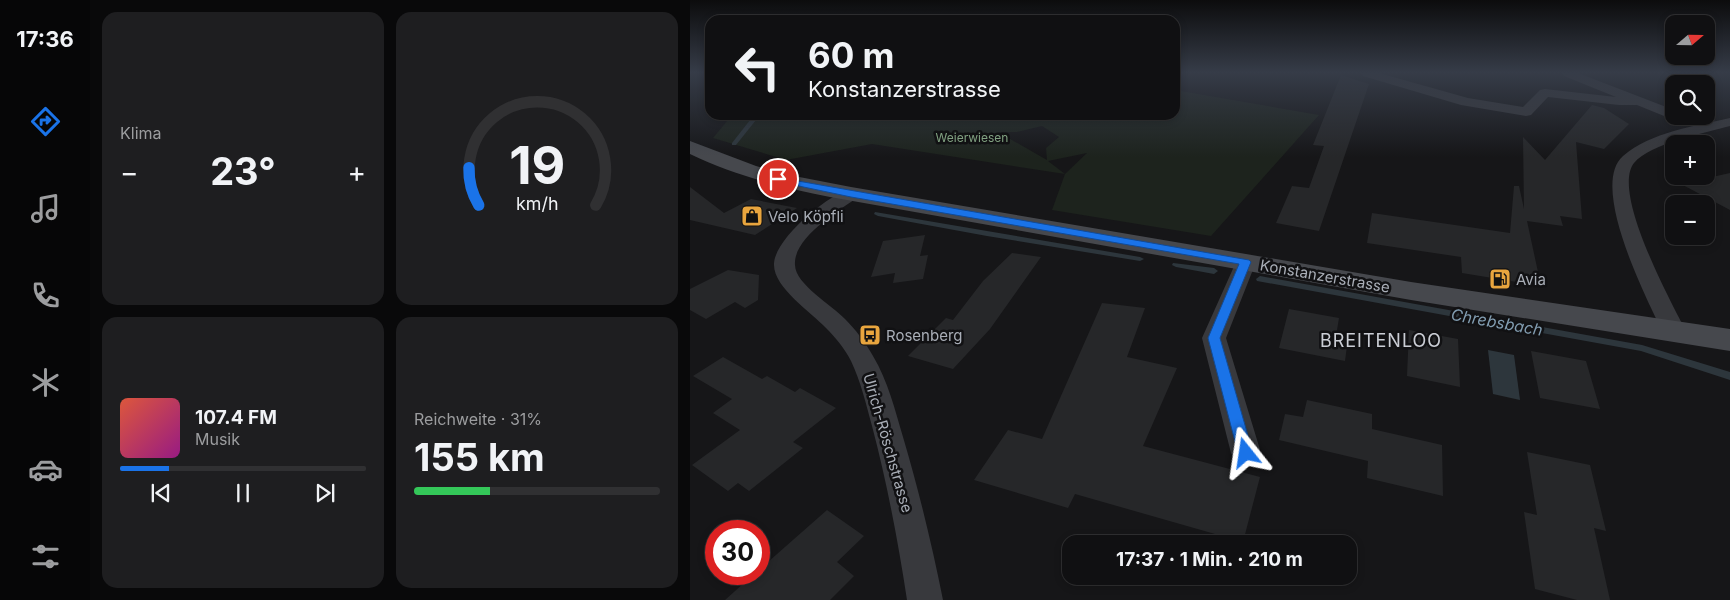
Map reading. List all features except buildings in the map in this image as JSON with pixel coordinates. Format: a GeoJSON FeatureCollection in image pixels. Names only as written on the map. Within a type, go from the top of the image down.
{"type":"FeatureCollection","features":[{"type":"Feature","properties":{"kind":"main road","name":"Konstanzerstrasse"},"geometry":{"type":"LineString","coordinates":[[690,147],[721,162],[767,176],[851,194],[1412,290],[1730,340]]}},
{"type":"Feature","properties":{"kind":"street"},"geometry":{"type":"LineString","coordinates":[[1463,101],[1526,112],[1536,101]]}},
{"type":"Feature","properties":{"kind":"street"},"geometry":{"type":"LineString","coordinates":[[1619,101],[1639,101],[1665,111]]}},
{"type":"Feature","properties":{"kind":"street"},"geometry":{"type":"LineString","coordinates":[[1674,331],[1639,258],[1618,187],[1625,162],[1648,146],[1730,122]]}},
{"type":"Feature","properties":{"kind":"street"},"geometry":{"type":"LineString","coordinates":[[1700,125],[1707,128]]}},
{"type":"Feature","properties":{"kind":"street","name":"Ulrich-Röschstrasse"},"geometry":{"type":"LineString","coordinates":[[851,194],[816,220],[791,243],[784,258],[784,266],[792,282],[847,336],[864,363],[874,385],[914,536],[924,600]]}},
{"type":"Feature","properties":{"kind":"street"},"geometry":{"type":"LineString","coordinates":[[1246,262],[1214,338],[1246,453]]}},
{"type":"Feature","properties":{"kind":"green space","name":"Weierwiesen"},"geometry":{"type":"Polygon","coordinates":[[[1180,101],[1238,101],[1319,115],[1211,236],[1052,210],[1065,174],[872,144],[786,160],[713,138],[728,120],[1180,120],[1180,101]],[[1042,126],[1017,132],[998,132],[1047,160],[1046,148],[1059,137],[1042,126]],[[1087,153],[1048,161],[1065,174],[1087,153]]]}},
{"type":"Feature","properties":{"kind":"shaded area"},"geometry":{"type":"Polygon","coordinates":[[[1488,350],[1514,355],[1520,400],[1493,394],[1488,350]]]}},
{"type":"Feature","properties":{"kind":"waterway","name":"Chrebsbach"},"geometry":{"type":"LineString","coordinates":[[734,144],[753,120]]}},
{"type":"Feature","properties":{"kind":"waterway","name":"Chrebsbach"},"geometry":{"type":"LineString","coordinates":[[878,214],[1140,259]]}},
{"type":"Feature","properties":{"kind":"waterway","name":"Chrebsbach"},"geometry":{"type":"LineString","coordinates":[[1176,265],[1214,271]]}},
{"type":"Feature","properties":{"kind":"waterway","name":"Chrebsbach"},"geometry":{"type":"LineString","coordinates":[[1260,279],[1642,348],[1730,376]]}},
{"type":"Feature","properties":{"kind":"place","name":"Velo Köpfli"},"geometry":{"type":"Point","coordinates":[752,216]}},
{"type":"Feature","properties":{"kind":"place","name":"Avia"},"geometry":{"type":"Point","coordinates":[1500,279]}},
{"type":"Feature","properties":{"kind":"place","name":"Rosenberg"},"geometry":{"type":"Point","coordinates":[870,335]}},
{"type":"Feature","properties":{"kind":"district","name":"BREITENLOO"},"geometry":{"type":"Point","coordinates":[1381,340]}},
{"type":"Feature","properties":{"kind":"route"},"geometry":{"type":"LineString","coordinates":[[778,179],[851,194],[1246,262],[1214,338],[1246,453]]}}]}
